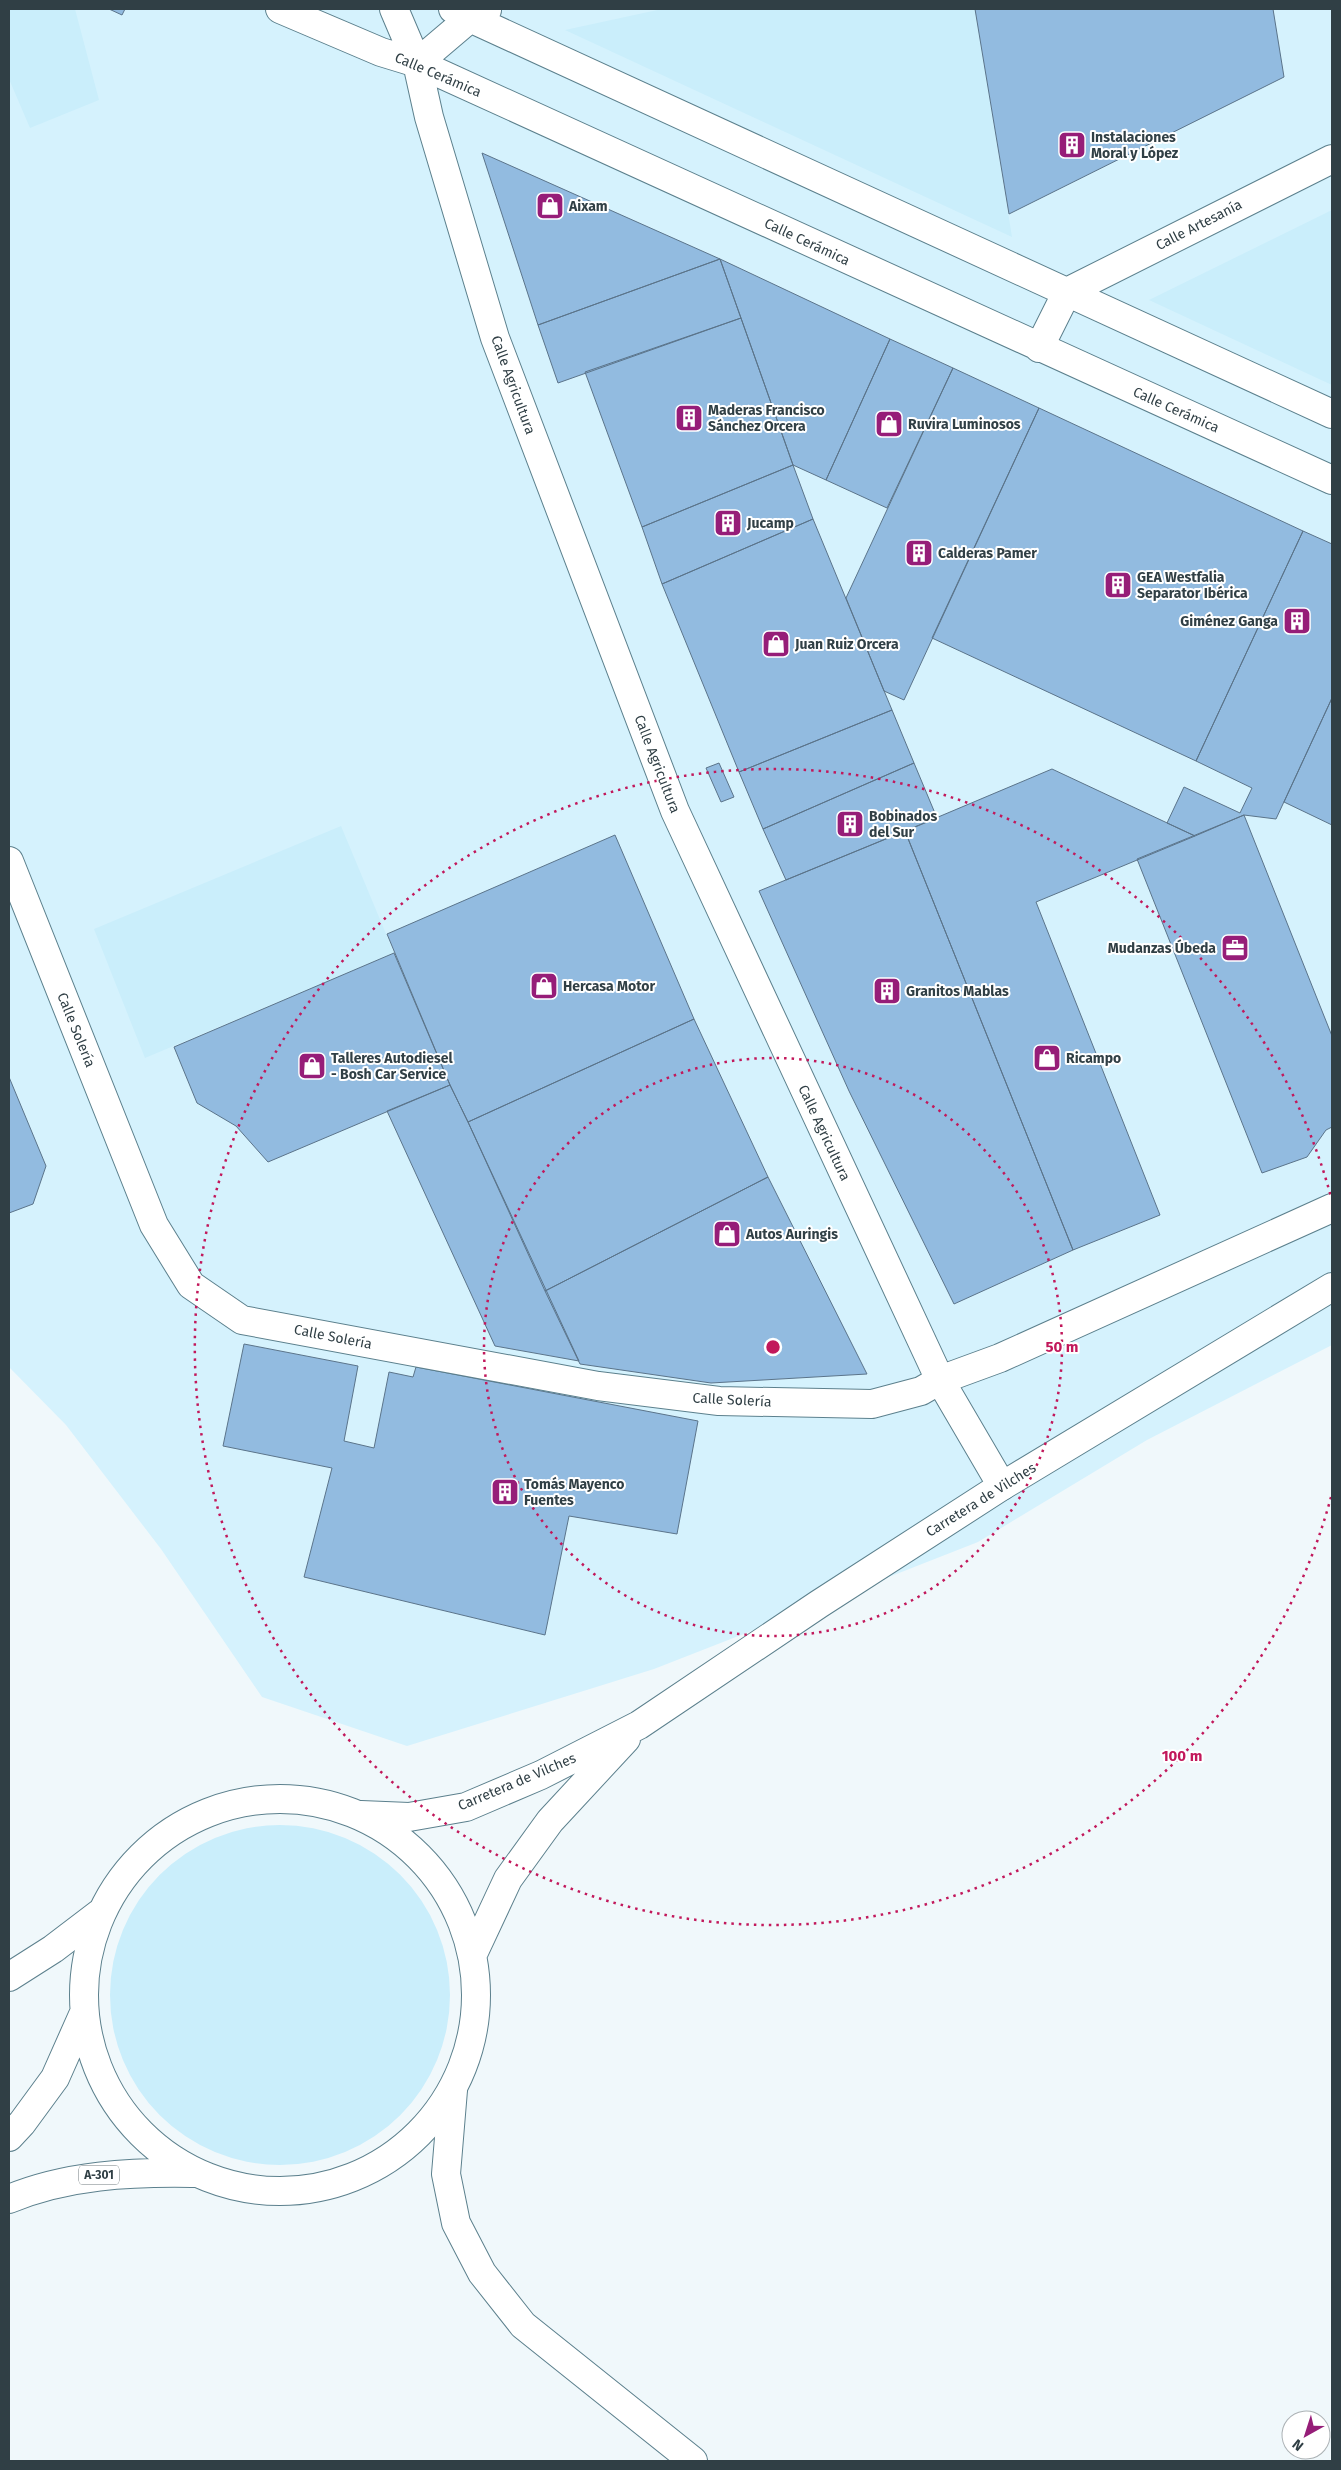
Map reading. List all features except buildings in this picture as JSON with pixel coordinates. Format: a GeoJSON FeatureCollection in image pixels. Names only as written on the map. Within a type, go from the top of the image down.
{"type":"FeatureCollection","features":[{"type":"Feature","properties":{"kind":"main road","name":"Calle Cerámica"},"geometry":{"type":"LineString","coordinates":[[280,9],[381,52],[417,63],[1332,480]]}},
{"type":"Feature","properties":{"kind":"main road","name":"Calle Agricultura"},"geometry":{"type":"LineString","coordinates":[[394,9],[417,63],[430,117],[495,338],[674,811],[940,1380],[1002,1486]]}},
{"type":"Feature","properties":{"kind":"main road"},"geometry":{"type":"LineString","coordinates":[[417,63],[471,12],[1067,292],[1332,414]]}},
{"type":"Feature","properties":{"kind":"main road","name":"Calle Artesanía"},"geometry":{"type":"LineString","coordinates":[[1067,292],[1332,159]]}},
{"type":"Feature","properties":{"kind":"main road"},"geometry":{"type":"LineString","coordinates":[[1039,348],[1067,292]]}},
{"type":"Feature","properties":{"kind":"main road","name":"Calle Solería"},"geometry":{"type":"LineString","coordinates":[[9,861],[154,1225],[191,1285],[242,1320],[598,1386],[719,1401],[872,1404],[921,1391],[940,1380]]}},
{"type":"Feature","properties":{"kind":"main road"},"geometry":{"type":"LineString","coordinates":[[940,1380],[1000,1358],[1332,1208]]}},
{"type":"Feature","properties":{"kind":"main road","name":"Carretera de Vilches"},"geometry":{"type":"LineString","coordinates":[[360,1815],[409,1817],[466,1807],[541,1775],[639,1725],[819,1604],[1002,1486],[1332,1287]]}},
{"type":"Feature","properties":{"kind":"main road","name":"Carretera de Vilches"},"geometry":{"type":"LineString","coordinates":[[472,1956],[508,1879],[550,1821],[639,1725]]}},
{"type":"Feature","properties":{"kind":"main road"},"geometry":{"type":"LineString","coordinates":[[260,1799],[310,1801],[360,1815],[411,1849],[450,1897],[472,1956],[477,2001],[470,2047],[453,2090],[417,2138],[368,2173],[310,2190],[250,2191],[192,2172],[139,2133],[101,2078],[83,2015],[85,1963],[100,1914],[114,1888],[132,1864],[169,1832],[212,1810],[260,1799]]}},
{"type":"Feature","properties":{"kind":"main road"},"geometry":{"type":"LineString","coordinates":[[9,1977],[53,1949],[100,1914]]}},
{"type":"Feature","properties":{"kind":"main road"},"geometry":{"type":"LineString","coordinates":[[9,2137],[22,2123],[55,2078],[83,2015]]}},
{"type":"Feature","properties":{"kind":"main road"},"geometry":{"type":"LineString","coordinates":[[453,2090],[446,2174],[456,2223],[482,2273],[523,2325],[693,2461]]}},
{"type":"Feature","properties":{"kind":"main road","name":"A-301"},"geometry":{"type":"LineString","coordinates":[[9,2199],[24,2193],[95,2176],[148,2172],[192,2172]]}},
{"type":"Feature","properties":{"kind":"shaded area"},"geometry":{"type":"Polygon","coordinates":[[[9,9],[1332,9],[1332,1345],[1147,1440],[978,1542],[654,1669],[407,1746],[262,1697],[161,1549],[66,1425],[9,1367],[9,9]]]}},
{"type":"Feature","properties":{"kind":"shaded area"},"geometry":{"type":"Polygon","coordinates":[[[9,9],[75,9],[99,100],[30,128],[9,79],[9,9]]]}},
{"type":"Feature","properties":{"kind":"shaded area"},"geometry":{"type":"Polygon","coordinates":[[[662,9],[975,9],[1012,237],[565,30],[662,9]]]}},
{"type":"Feature","properties":{"kind":"shaded area"},"geometry":{"type":"Polygon","coordinates":[[[1332,210],[1332,385],[1149,300],[1332,210]]]}},
{"type":"Feature","properties":{"kind":"shaded area"},"geometry":{"type":"Polygon","coordinates":[[[341,826],[394,953],[145,1058],[94,929],[341,826]]]}},
{"type":"Feature","properties":{"kind":"shaded area"},"geometry":{"type":"Polygon","coordinates":[[[280,1825],[313,1829],[345,1838],[374,1854],[400,1875],[421,1901],[437,1930],[446,1962],[450,1995],[446,2028],[437,2060],[421,2089],[400,2115],[374,2136],[345,2152],[313,2161],[280,2165],[247,2161],[215,2152],[186,2136],[160,2115],[139,2089],[123,2060],[114,2028],[110,1995],[114,1962],[123,1930],[139,1901],[160,1875],[186,1854],[215,1838],[247,1829],[280,1825]]]}},
{"type":"Feature","properties":{"kind":"place","name":"Instalaciones Moral y López"},"geometry":{"type":"Point","coordinates":[1072,145]}},
{"type":"Feature","properties":{"kind":"place","name":"Aixam"},"geometry":{"type":"Point","coordinates":[550,206]}},
{"type":"Feature","properties":{"kind":"place","name":"Maderas Francisco Sánchez Orcera"},"geometry":{"type":"Point","coordinates":[689,418]}},
{"type":"Feature","properties":{"kind":"place","name":"Ruvira Luminosos"},"geometry":{"type":"Point","coordinates":[889,424]}},
{"type":"Feature","properties":{"kind":"place","name":"Jucamp"},"geometry":{"type":"Point","coordinates":[728,523]}},
{"type":"Feature","properties":{"kind":"place","name":"Calderas Pamer"},"geometry":{"type":"Point","coordinates":[919,553]}},
{"type":"Feature","properties":{"kind":"place","name":"GEA Westfalia Separator Ibérica"},"geometry":{"type":"Point","coordinates":[1118,585]}},
{"type":"Feature","properties":{"kind":"place","name":"Giménez Ganga"},"geometry":{"type":"Point","coordinates":[1297,621]}},
{"type":"Feature","properties":{"kind":"place","name":"Juan Ruiz Orcera"},"geometry":{"type":"Point","coordinates":[776,644]}},
{"type":"Feature","properties":{"kind":"place","name":"Bobinados del Sur"},"geometry":{"type":"Point","coordinates":[850,824]}},
{"type":"Feature","properties":{"kind":"place","name":"Mudanzas Úbeda"},"geometry":{"type":"Point","coordinates":[1235,948]}},
{"type":"Feature","properties":{"kind":"place","name":"Hercasa Motor"},"geometry":{"type":"Point","coordinates":[544,986]}},
{"type":"Feature","properties":{"kind":"place","name":"Granitos Mablas"},"geometry":{"type":"Point","coordinates":[887,991]}},
{"type":"Feature","properties":{"kind":"place","name":"Ricampo"},"geometry":{"type":"Point","coordinates":[1047,1058]}},
{"type":"Feature","properties":{"kind":"place","name":"Talleres Autodiesel - Bosh Car Service"},"geometry":{"type":"Point","coordinates":[312,1066]}},
{"type":"Feature","properties":{"kind":"place","name":"Autos Auringis"},"geometry":{"type":"Point","coordinates":[727,1234]}},
{"type":"Feature","properties":{"kind":"place","name":"Tomás Mayenco Fuentes"},"geometry":{"type":"Point","coordinates":[505,1492]}}]}
